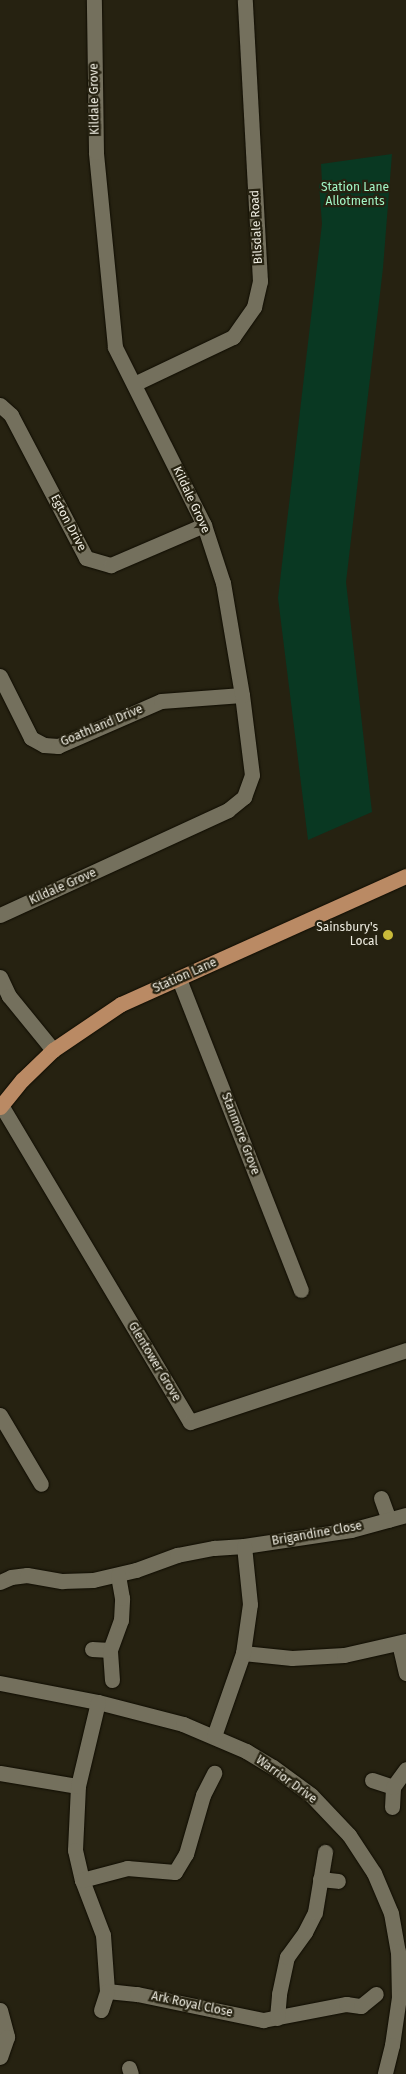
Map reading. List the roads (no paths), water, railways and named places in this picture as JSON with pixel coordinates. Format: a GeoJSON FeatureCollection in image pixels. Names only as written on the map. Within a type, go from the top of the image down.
{"type":"FeatureCollection","features":[{"type":"Feature","properties":{"kind":"main road","name":"Station Lane"},"geometry":{"type":"LineString","coordinates":[[1,1106],[22,1080],[54,1050],[120,1004],[400,878]]}},
{"type":"Feature","properties":{"kind":"street","name":"Kildale Grove"},"geometry":{"type":"LineString","coordinates":[[0,915],[228,810],[244,797],[252,775],[242,695],[223,582],[204,525],[115,347],[96,152],[94,0]]}},
{"type":"Feature","properties":{"kind":"street","name":"Bilsdale Road"},"geometry":{"type":"LineString","coordinates":[[134,384],[233,337],[254,307],[260,281],[244,0]]}},
{"type":"Feature","properties":{"kind":"street","name":"Egton Drive"},"geometry":{"type":"LineString","coordinates":[[0,405],[11,415],[86,558],[110,565],[204,525]]}},
{"type":"Feature","properties":{"kind":"street","name":"Goathland Drive"},"geometry":{"type":"LineString","coordinates":[[0,676],[31,738],[44,745],[58,746],[161,701],[242,695]]}},
{"type":"Feature","properties":{"kind":"street"},"geometry":{"type":"LineString","coordinates":[[0,977],[10,996],[54,1050]]}},
{"type":"Feature","properties":{"kind":"street","name":"Stanmore Grove"},"geometry":{"type":"LineString","coordinates":[[179,979],[301,1290]]}},
{"type":"Feature","properties":{"kind":"street","name":"Glentower Grove"},"geometry":{"type":"LineString","coordinates":[[1,1106],[190,1422],[406,1350]]}},
{"type":"Feature","properties":{"kind":"street"},"geometry":{"type":"LineString","coordinates":[[0,1415],[41,1484]]}},
{"type":"Feature","properties":{"kind":"street"},"geometry":{"type":"LineString","coordinates":[[381,1498],[389,1520]]}},
{"type":"Feature","properties":{"kind":"street","name":"Brigandine Close"},"geometry":{"type":"LineString","coordinates":[[0,1582],[11,1577],[27,1575],[62,1581],[93,1580],[118,1575],[177,1555],[214,1548],[244,1546],[351,1530],[406,1515]]}},
{"type":"Feature","properties":{"kind":"street"},"geometry":{"type":"LineString","coordinates":[[214,1736],[243,1653],[250,1604],[244,1546]]}},
{"type":"Feature","properties":{"kind":"street"},"geometry":{"type":"LineString","coordinates":[[112,1680],[110,1650],[121,1620],[122,1598],[118,1575]]}},
{"type":"Feature","properties":{"kind":"street"},"geometry":{"type":"LineString","coordinates":[[243,1653],[292,1658],[344,1655],[402,1642],[406,1672]]}},
{"type":"Feature","properties":{"kind":"street"},"geometry":{"type":"LineString","coordinates":[[92,1649],[110,1650]]}},
{"type":"Feature","properties":{"kind":"street","name":"Warrior Drive"},"geometry":{"type":"LineString","coordinates":[[0,1683],[98,1702],[183,1724],[214,1736],[273,1767],[311,1795],[349,1835],[374,1873],[390,1913],[399,1974],[399,1998],[385,2074]]}},
{"type":"Feature","properties":{"kind":"street"},"geometry":{"type":"LineString","coordinates":[[98,1702],[78,1786],[75,1850],[82,1880],[103,1935],[107,1991],[101,2010]]}},
{"type":"Feature","properties":{"kind":"street"},"geometry":{"type":"LineString","coordinates":[[392,1807],[393,1788],[406,1769]]}},
{"type":"Feature","properties":{"kind":"street"},"geometry":{"type":"LineString","coordinates":[[0,1773],[78,1786]]}},
{"type":"Feature","properties":{"kind":"street"},"geometry":{"type":"LineString","coordinates":[[82,1880],[127,1868],[175,1872],[186,1854],[203,1795],[214,1774]]}},
{"type":"Feature","properties":{"kind":"street"},"geometry":{"type":"LineString","coordinates":[[372,1780],[393,1788]]}},
{"type":"Feature","properties":{"kind":"street"},"geometry":{"type":"LineString","coordinates":[[277,2018],[279,1994],[287,1956],[305,1932],[315,1912],[325,1852]]}},
{"type":"Feature","properties":{"kind":"street"},"geometry":{"type":"LineString","coordinates":[[320,1879],[338,1881]]}},
{"type":"Feature","properties":{"kind":"street","name":"Ark Royal Close"},"geometry":{"type":"LineString","coordinates":[[107,1991],[137,1994],[263,2020],[346,2004],[361,2006],[376,1994]]}},
{"type":"Feature","properties":{"kind":"street"},"geometry":{"type":"LineString","coordinates":[[0,2014],[7,2037],[0,2057]]}},
{"type":"Feature","properties":{"kind":"place","name":"Sainsbury's Local"},"geometry":{"type":"Point","coordinates":[388,935]}},
{"type":"Feature","properties":{"kind":"park label","name":"Station Lane Allotments"},"geometry":{"type":"Point","coordinates":[355,195]}}]}
